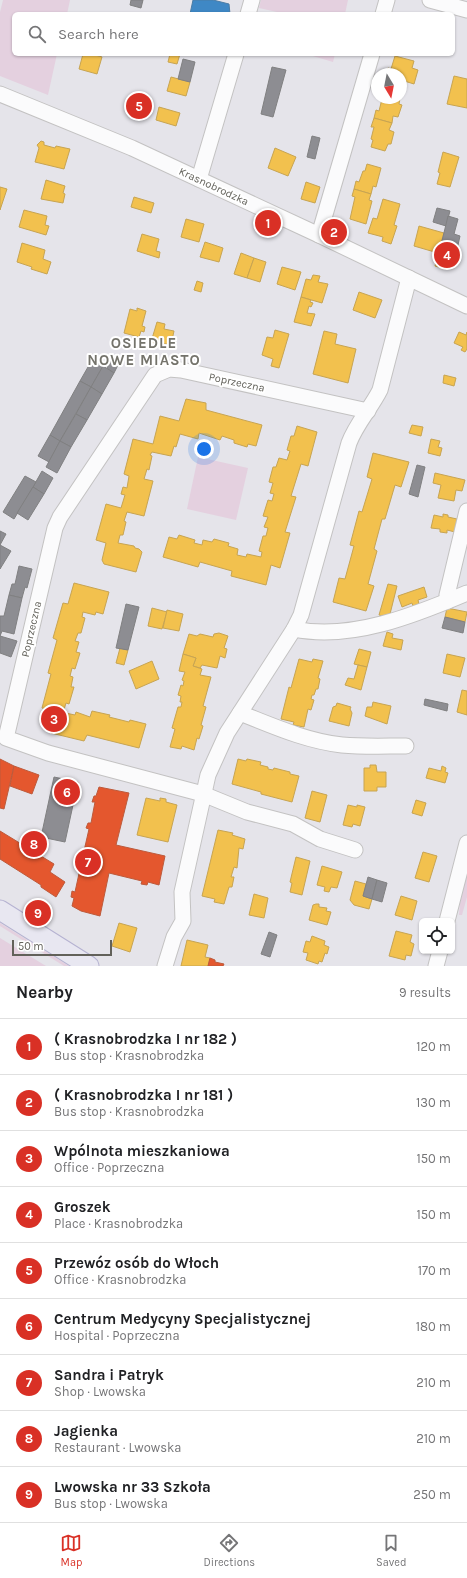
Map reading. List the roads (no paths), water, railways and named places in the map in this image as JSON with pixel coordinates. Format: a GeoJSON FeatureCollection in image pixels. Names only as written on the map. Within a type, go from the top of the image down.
{"type":"FeatureCollection","features":[{"type":"Feature","properties":{"kind":"main road"},"geometry":{"type":"LineString","coordinates":[[0,910],[90,966]]}},
{"type":"Feature","properties":{"kind":"street"},"geometry":{"type":"LineString","coordinates":[[249,12],[252,0]]}},
{"type":"Feature","properties":{"kind":"street"},"geometry":{"type":"LineString","coordinates":[[384,12],[387,0]]}},
{"type":"Feature","properties":{"kind":"street"},"geometry":{"type":"LineString","coordinates":[[430,0],[467,10]]}},
{"type":"Feature","properties":{"kind":"street"},"geometry":{"type":"LineString","coordinates":[[199,179],[235,56]]}},
{"type":"Feature","properties":{"kind":"street"},"geometry":{"type":"LineString","coordinates":[[319,235],[371,56]]}},
{"type":"Feature","properties":{"kind":"street","name":"Krasnobrodzka"},"geometry":{"type":"LineString","coordinates":[[0,94],[132,148],[467,306]]}},
{"type":"Feature","properties":{"kind":"street"},"geometry":{"type":"LineString","coordinates":[[165,966],[174,937],[183,921],[182,892],[208,775],[218,750],[294,629],[305,603],[349,443],[356,428],[377,396],[383,382],[409,278]]}},
{"type":"Feature","properties":{"kind":"street","name":"Poprzeczna"},"geometry":{"type":"LineString","coordinates":[[203,794],[48,753],[6,738],[52,537],[57,523],[151,378],[164,370],[181,370],[368,411]]}},
{"type":"Feature","properties":{"kind":"street"},"geometry":{"type":"LineString","coordinates":[[448,601],[447,595],[467,511]]}},
{"type":"Feature","properties":{"kind":"street"},"geometry":{"type":"LineString","coordinates":[[294,629],[307,632],[322,632],[371,626],[401,618],[467,593]]}},
{"type":"Feature","properties":{"kind":"street"},"geometry":{"type":"LineString","coordinates":[[240,713],[297,735],[333,744],[406,746]]}},
{"type":"Feature","properties":{"kind":"street"},"geometry":{"type":"LineString","coordinates":[[203,794],[246,812],[293,824],[320,839],[355,850]]}},
{"type":"Feature","properties":{"kind":"street"},"geometry":{"type":"LineString","coordinates":[[448,918],[467,843]]}},
{"type":"Feature","properties":{"kind":"street"},"geometry":{"type":"LineString","coordinates":[[436,966],[439,954]]}},
{"type":"Feature","properties":{"kind":"place","name":"Przewóz osób do Włoch"},"geometry":{"type":"Point","coordinates":[139,106]}},
{"type":"Feature","properties":{"kind":"place","name":"( Krasnobrodzka I nr 182 )"},"geometry":{"type":"Point","coordinates":[268,223]}},
{"type":"Feature","properties":{"kind":"place","name":"( Krasnobrodzka I nr 181 )"},"geometry":{"type":"Point","coordinates":[334,232]}},
{"type":"Feature","properties":{"kind":"place","name":"Groszek"},"geometry":{"type":"Point","coordinates":[447,255]}},
{"type":"Feature","properties":{"kind":"place","name":"Wpólnota mieszkaniowa"},"geometry":{"type":"Point","coordinates":[54,719]}},
{"type":"Feature","properties":{"kind":"place","name":"Centrum Medycyny Specjalistycznej"},"geometry":{"type":"Point","coordinates":[67,792]}},
{"type":"Feature","properties":{"kind":"place","name":"Jagienka"},"geometry":{"type":"Point","coordinates":[34,844]}},
{"type":"Feature","properties":{"kind":"place","name":"Sandra i Patryk"},"geometry":{"type":"Point","coordinates":[88,862]}},
{"type":"Feature","properties":{"kind":"place","name":"Lwowska nr 33 Szkoła"},"geometry":{"type":"Point","coordinates":[38,913]}},
{"type":"Feature","properties":{"kind":"district","name":"OSIEDLE NOWE MIASTO"},"geometry":{"type":"Point","coordinates":[144,352]}}]}
